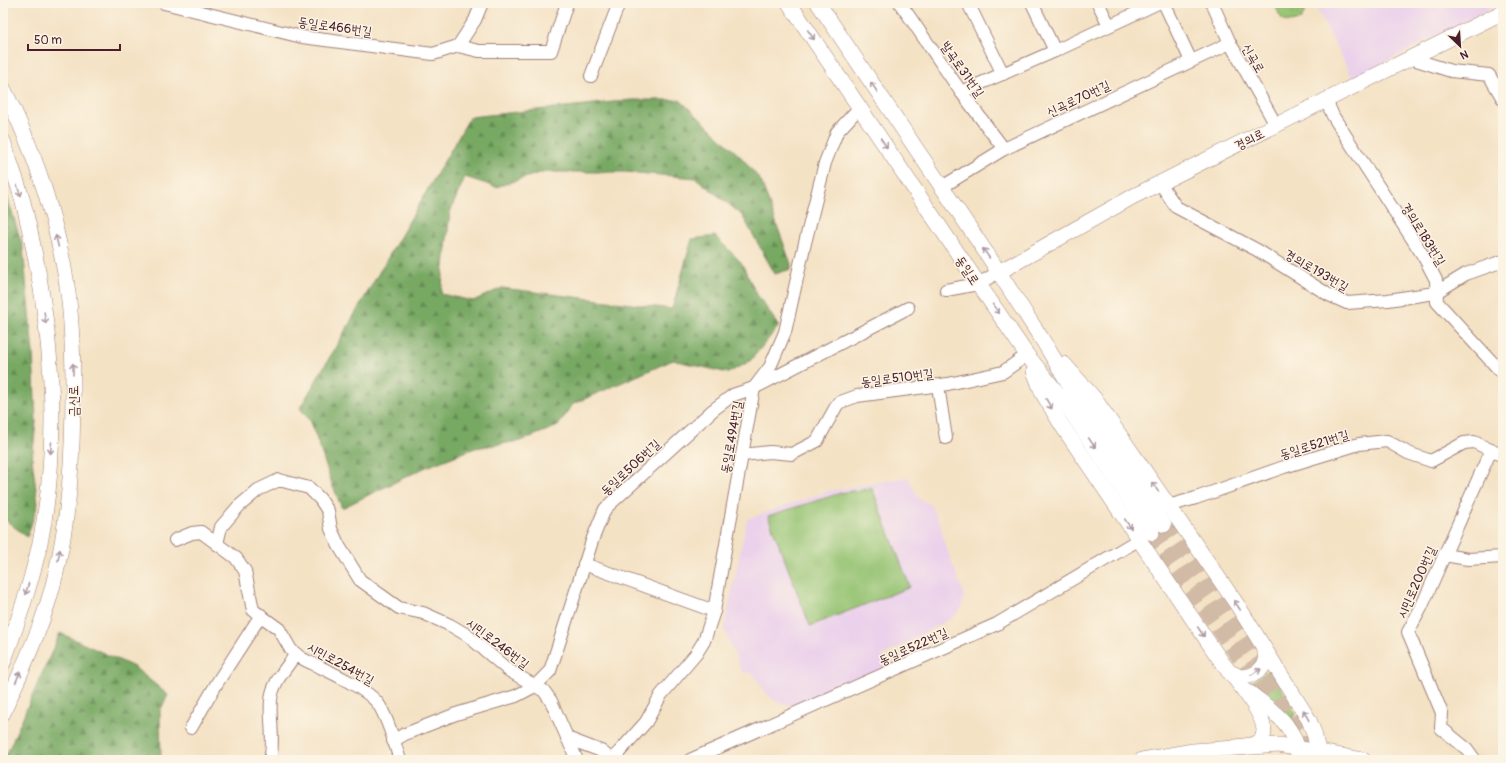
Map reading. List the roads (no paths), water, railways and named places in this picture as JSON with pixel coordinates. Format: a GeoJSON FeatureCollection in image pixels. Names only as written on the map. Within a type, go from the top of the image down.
{"type":"FeatureCollection","features":[{"type":"Feature","properties":{"kind":"street","name":"동일로466번길"},"geometry":{"type":"LineString","coordinates":[[164,3],[302,36],[433,54],[458,46]]}},
{"type":"Feature","properties":{"kind":"street"},"geometry":{"type":"LineString","coordinates":[[482,3],[475,20],[458,46],[479,51],[551,51],[567,3]]}},
{"type":"Feature","properties":{"kind":"street"},"geometry":{"type":"LineString","coordinates":[[591,76],[619,3]]}},
{"type":"Feature","properties":{"kind":"street","name":"동일로"},"geometry":{"type":"LineString","coordinates":[[790,3],[978,284],[1028,355],[1158,529],[1046,344],[818,3]]}},
{"type":"Feature","properties":{"kind":"street","name":"발곡로31번길"},"geometry":{"type":"LineString","coordinates":[[900,3],[961,92],[1004,149]]}},
{"type":"Feature","properties":{"kind":"street"},"geometry":{"type":"LineString","coordinates":[[968,3],[1003,74]]}},
{"type":"Feature","properties":{"kind":"street"},"geometry":{"type":"LineString","coordinates":[[1032,3],[1056,51]]}},
{"type":"Feature","properties":{"kind":"street"},"geometry":{"type":"LineString","coordinates":[[1098,3],[1109,25]]}},
{"type":"Feature","properties":{"kind":"street"},"geometry":{"type":"LineString","coordinates":[[961,92],[1056,51],[1158,3]]}},
{"type":"Feature","properties":{"kind":"street"},"geometry":{"type":"LineString","coordinates":[[1164,3],[1191,61]]}},
{"type":"Feature","properties":{"kind":"street","name":"신곡로"},"geometry":{"type":"LineString","coordinates":[[1212,3],[1230,43],[1276,125]]}},
{"type":"Feature","properties":{"kind":"street","name":"경의로"},"geometry":{"type":"LineString","coordinates":[[999,272],[1160,183],[1503,12]]}},
{"type":"Feature","properties":{"kind":"street","name":"신곡로70번길"},"geometry":{"type":"LineString","coordinates":[[942,187],[1004,149],[1230,43]]}},
{"type":"Feature","properties":{"kind":"street"},"geometry":{"type":"LineString","coordinates":[[1410,58],[1451,71],[1489,75],[1503,99]]}},
{"type":"Feature","properties":{"kind":"street","name":"금신로"},"geometry":{"type":"LineString","coordinates":[[3,88],[47,198],[66,279],[72,352],[73,430],[70,484],[55,576],[43,618],[3,713]]}},
{"type":"Feature","properties":{"kind":"street","name":"경의로183번길"},"geometry":{"type":"LineString","coordinates":[[1326,100],[1333,116],[1346,138],[1424,257],[1436,280],[1435,293],[1437,302],[1503,374]]}},
{"type":"Feature","properties":{"kind":"street","name":"동일로494번길"},"geometry":{"type":"LineString","coordinates":[[611,760],[646,722],[661,695],[696,654],[704,641],[714,611],[754,388],[770,368],[786,332],[804,247],[825,163],[837,132],[860,107]]}},
{"type":"Feature","properties":{"kind":"street","name":"금신로"},"geometry":{"type":"LineString","coordinates":[[3,141],[25,209],[42,290],[52,388],[52,427],[48,490],[41,538],[12,638],[3,663]]}},
{"type":"Feature","properties":{"kind":"street","name":"경의로193번길"},"geometry":{"type":"LineString","coordinates":[[1160,183],[1176,207],[1257,250],[1329,295],[1347,303],[1388,300],[1435,293],[1466,274],[1503,261]]}},
{"type":"Feature","properties":{"kind":"street"},"geometry":{"type":"LineString","coordinates":[[946,290],[978,284],[999,272]]}},
{"type":"Feature","properties":{"kind":"street","name":"동일로506번길"},"geometry":{"type":"LineString","coordinates":[[393,741],[405,734],[456,714],[516,696],[535,686],[550,671],[578,588],[584,564],[605,509],[713,410],[733,395],[754,388],[908,308]]}},
{"type":"Feature","properties":{"kind":"street"},"geometry":{"type":"LineString","coordinates":[[1046,344],[1090,393],[1263,646],[1309,720],[1314,733],[1319,756]]}},
{"type":"Feature","properties":{"kind":"street"},"geometry":{"type":"LineString","coordinates":[[1028,355],[1043,394],[1060,424],[1259,715],[1265,731],[1263,737],[1256,743],[1236,747]]}},
{"type":"Feature","properties":{"kind":"street","name":"동일로510번길"},"geometry":{"type":"LineString","coordinates":[[742,455],[770,452],[792,454],[817,441],[838,404],[857,396],[938,386],[1003,372],[1028,355]]}},
{"type":"Feature","properties":{"kind":"street"},"geometry":{"type":"LineString","coordinates":[[938,386],[946,438]]}},
{"type":"Feature","properties":{"kind":"street","name":"동일로521번길"},"geometry":{"type":"LineString","coordinates":[[1168,506],[1196,498],[1284,467],[1359,444],[1387,441],[1408,453],[1431,461],[1464,443],[1474,442],[1491,450]]}},
{"type":"Feature","properties":{"kind":"street"},"geometry":{"type":"LineString","coordinates":[[1491,450],[1503,456]]}},
{"type":"Feature","properties":{"kind":"street","name":"시민로200번길"},"geometry":{"type":"LineString","coordinates":[[1476,760],[1467,749],[1441,728],[1442,713],[1408,632],[1421,608],[1491,450]]}},
{"type":"Feature","properties":{"kind":"street","name":"시민로246번길"},"geometry":{"type":"LineString","coordinates":[[216,544],[221,527],[238,507],[258,490],[279,480],[309,488],[320,499],[328,511],[331,529],[339,546],[360,580],[399,608],[423,613],[450,625],[466,635],[508,670],[544,691],[551,701],[577,760]]}},
{"type":"Feature","properties":{"kind":"street","name":"시민로254번길"},"geometry":{"type":"LineString","coordinates":[[174,540],[192,533],[202,532],[236,558],[245,571],[254,610],[279,630],[291,650],[296,654],[370,694],[379,705],[400,760]]}},
{"type":"Feature","properties":{"kind":"street","name":"동일로522번길"},"geometry":{"type":"LineString","coordinates":[[690,760],[997,624],[1138,540]]}},
{"type":"Feature","properties":{"kind":"street"},"geometry":{"type":"LineString","coordinates":[[1444,555],[1468,558],[1503,557]]}},
{"type":"Feature","properties":{"kind":"street"},"geometry":{"type":"LineString","coordinates":[[584,564],[714,611]]}},
{"type":"Feature","properties":{"kind":"street"},"geometry":{"type":"LineString","coordinates":[[191,728],[217,682],[261,615]]}},
{"type":"Feature","properties":{"kind":"street"},"geometry":{"type":"LineString","coordinates":[[1227,670],[1240,677],[1256,673],[1264,667],[1266,662],[1263,646]]}},
{"type":"Feature","properties":{"kind":"street"},"geometry":{"type":"LineString","coordinates":[[270,760],[272,723],[270,699],[277,682],[296,654]]}},
{"type":"Feature","properties":{"kind":"street"},"geometry":{"type":"LineString","coordinates":[[1238,683],[1285,723],[1292,732],[1299,754]]}},
{"type":"Feature","properties":{"kind":"street"},"geometry":{"type":"LineString","coordinates":[[567,738],[601,751],[611,760]]}},
{"type":"Feature","properties":{"kind":"street"},"geometry":{"type":"LineString","coordinates":[[1142,760],[1193,751],[1236,747],[1278,746],[1299,754],[1363,760]]}},
{"type":"Feature","properties":{"kind":"tunnel"},"geometry":{"type":"LineString","coordinates":[[1164,525],[1270,680],[1314,760]]}},
{"type":"Feature","properties":{"kind":"tunnel"},"geometry":{"type":"LineString","coordinates":[[1152,533],[1246,668],[1271,710]]}}]}
